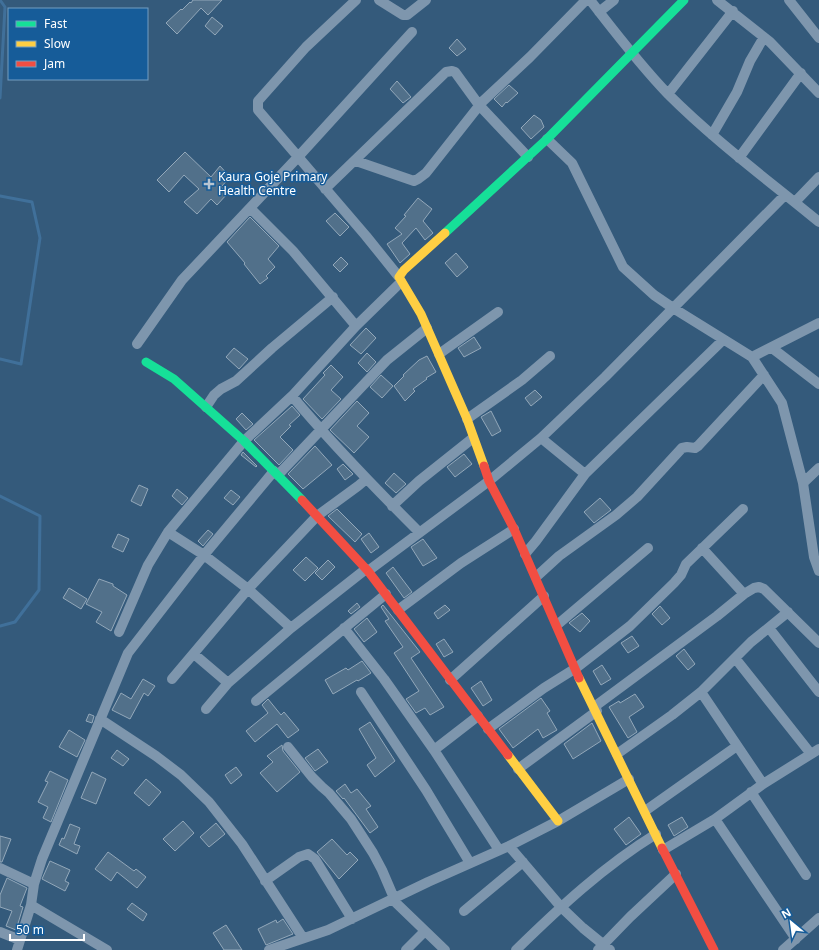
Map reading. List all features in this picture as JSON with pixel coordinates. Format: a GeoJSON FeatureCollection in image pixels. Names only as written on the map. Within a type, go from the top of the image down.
{"type":"FeatureCollection","features":[{"type":"Feature","properties":{"kind":"street"},"geometry":{"type":"LineString","coordinates":[[356,0],[306,47],[258,100],[258,110],[366,236],[400,280],[421,314],[467,419],[489,481],[514,529],[595,709],[663,850],[714,950]]}},
{"type":"Feature","properties":{"kind":"street"},"geometry":{"type":"LineString","coordinates":[[379,0],[403,15],[407,15],[426,0]]}},
{"type":"Feature","properties":{"kind":"street"},"geometry":{"type":"LineString","coordinates":[[356,161],[414,181],[418,179],[426,173],[479,105],[530,57],[586,0]]}},
{"type":"Feature","properties":{"kind":"street"},"geometry":{"type":"LineString","coordinates":[[590,0],[631,53],[668,94],[739,158],[819,222]]}},
{"type":"Feature","properties":{"kind":"street"},"geometry":{"type":"LineString","coordinates":[[599,12],[614,0]]}},
{"type":"Feature","properties":{"kind":"street"},"geometry":{"type":"LineString","coordinates":[[119,632],[148,565],[168,532],[244,441],[292,396],[400,280],[404,270],[547,139],[684,0]]}},
{"type":"Feature","properties":{"kind":"street"},"geometry":{"type":"LineString","coordinates":[[717,0],[733,11],[764,37],[819,93]]}},
{"type":"Feature","properties":{"kind":"street"},"geometry":{"type":"LineString","coordinates":[[789,0],[819,38]]}},
{"type":"Feature","properties":{"kind":"street"},"geometry":{"type":"LineString","coordinates":[[668,94],[733,11]]}},
{"type":"Feature","properties":{"kind":"street"},"geometry":{"type":"LineString","coordinates":[[137,344],[182,280],[298,158],[412,32]]}},
{"type":"Feature","properties":{"kind":"street"},"geometry":{"type":"LineString","coordinates":[[712,135],[737,92],[750,61],[764,37]]}},
{"type":"Feature","properties":{"kind":"street"},"geometry":{"type":"LineString","coordinates":[[326,189],[446,72],[452,71],[455,72],[479,105],[528,157]]}},
{"type":"Feature","properties":{"kind":"street"},"geometry":{"type":"LineString","coordinates":[[739,158],[801,73]]}},
{"type":"Feature","properties":{"kind":"street"},"geometry":{"type":"LineString","coordinates":[[547,139],[572,163],[623,268],[654,295],[752,357],[782,403],[803,483],[814,557],[819,571]]}},
{"type":"Feature","properties":{"kind":"street"},"geometry":{"type":"LineString","coordinates":[[795,202],[819,178]]}},
{"type":"Feature","properties":{"kind":"street"},"geometry":{"type":"LineString","coordinates":[[206,709],[228,683],[292,628],[367,570],[489,481],[541,438],[605,377],[785,195]]}},
{"type":"Feature","properties":{"kind":"street"},"geometry":{"type":"LineString","coordinates":[[250,208],[293,250],[356,326]]}},
{"type":"Feature","properties":{"kind":"street"},"geometry":{"type":"LineString","coordinates":[[206,407],[214,394],[248,372],[272,348],[333,297]]}},
{"type":"Feature","properties":{"kind":"street"},"geometry":{"type":"LineString","coordinates":[[438,354],[498,312]]}},
{"type":"Feature","properties":{"kind":"street"},"geometry":{"type":"LineString","coordinates":[[752,357],[819,323]]}},
{"type":"Feature","properties":{"kind":"street"},"geometry":{"type":"LineString","coordinates":[[17,950],[31,905],[34,884],[42,859],[128,653],[204,555],[276,473],[321,430],[387,360],[427,328]]}},
{"type":"Feature","properties":{"kind":"street"},"geometry":{"type":"LineString","coordinates":[[525,554],[536,542],[585,474],[723,340]]}},
{"type":"Feature","properties":{"kind":"street"},"geometry":{"type":"LineString","coordinates":[[772,348],[819,384]]}},
{"type":"Feature","properties":{"kind":"street"},"geometry":{"type":"LineString","coordinates":[[467,419],[522,380],[550,356]]}},
{"type":"Feature","properties":{"kind":"street"},"geometry":{"type":"LineString","coordinates":[[146,362],[174,379],[244,441],[367,570],[558,821]]}},
{"type":"Feature","properties":{"kind":"street"},"geometry":{"type":"LineString","coordinates":[[536,577],[559,556],[637,498],[682,448],[695,448],[698,446],[764,375]]}},
{"type":"Feature","properties":{"kind":"street"},"geometry":{"type":"LineString","coordinates":[[292,396],[365,478],[419,532]]}},
{"type":"Feature","properties":{"kind":"street"},"geometry":{"type":"LineString","coordinates":[[392,506],[419,481],[473,438]]}},
{"type":"Feature","properties":{"kind":"street"},"geometry":{"type":"LineString","coordinates":[[541,438],[585,474]]}},
{"type":"Feature","properties":{"kind":"street"},"geometry":{"type":"LineString","coordinates":[[803,483],[819,468]]}},
{"type":"Feature","properties":{"kind":"street"},"geometry":{"type":"LineString","coordinates":[[172,679],[248,589],[317,516],[358,486],[364,481],[365,478]]}},
{"type":"Feature","properties":{"kind":"street"},"geometry":{"type":"LineString","coordinates":[[488,730],[544,688],[576,668],[630,626],[681,575],[686,564],[743,509]]}},
{"type":"Feature","properties":{"kind":"street"},"geometry":{"type":"LineString","coordinates":[[398,610],[461,563],[514,529]]}},
{"type":"Feature","properties":{"kind":"street"},"geometry":{"type":"LineString","coordinates":[[168,532],[204,555],[248,589],[292,628]]}},
{"type":"Feature","properties":{"kind":"street"},"geometry":{"type":"LineString","coordinates":[[557,625],[648,548]]}},
{"type":"Feature","properties":{"kind":"street"},"geometry":{"type":"LineString","coordinates":[[702,548],[744,594]]}},
{"type":"Feature","properties":{"kind":"street"},"geometry":{"type":"LineString","coordinates":[[518,768],[744,594],[759,587],[764,589],[819,642]]}},
{"type":"Feature","properties":{"kind":"street"},"geometry":{"type":"LineString","coordinates":[[256,701],[386,594]]}},
{"type":"Feature","properties":{"kind":"street"},"geometry":{"type":"LineString","coordinates":[[450,680],[544,596]]}},
{"type":"Feature","properties":{"kind":"street"},"geometry":{"type":"LineString","coordinates":[[617,754],[672,715],[701,692],[735,658],[788,612]]}},
{"type":"Feature","properties":{"kind":"street"},"geometry":{"type":"LineString","coordinates":[[344,628],[384,679],[434,750],[499,850]]}},
{"type":"Feature","properties":{"kind":"street"},"geometry":{"type":"LineString","coordinates":[[769,628],[819,692]]}},
{"type":"Feature","properties":{"kind":"street"},"geometry":{"type":"LineString","coordinates":[[194,654],[228,683]]}},
{"type":"Feature","properties":{"kind":"street"},"geometry":{"type":"LineString","coordinates":[[663,850],[715,819],[751,792],[815,751],[735,658]]}},
{"type":"Feature","properties":{"kind":"street"},"geometry":{"type":"LineString","coordinates":[[361,692],[426,790],[470,863]]}},
{"type":"Feature","properties":{"kind":"street"},"geometry":{"type":"LineString","coordinates":[[701,692],[763,784]]}},
{"type":"Feature","properties":{"kind":"street"},"geometry":{"type":"LineString","coordinates":[[434,750],[478,716]]}},
{"type":"Feature","properties":{"kind":"street"},"geometry":{"type":"LineString","coordinates":[[100,719],[156,756],[181,775],[209,802],[242,844],[264,881],[303,938]]}},
{"type":"Feature","properties":{"kind":"street"},"geometry":{"type":"LineString","coordinates":[[645,812],[737,746]]}},
{"type":"Feature","properties":{"kind":"street"},"geometry":{"type":"LineString","coordinates":[[288,748],[312,777],[329,793],[350,819],[373,853],[382,870],[393,898],[445,950]]}},
{"type":"Feature","properties":{"kind":"street"},"geometry":{"type":"LineString","coordinates":[[269,950],[328,930],[393,898],[509,846],[558,821],[629,779]]}},
{"type":"Feature","properties":{"kind":"street"},"geometry":{"type":"LineString","coordinates":[[751,792],[806,875]]}},
{"type":"Feature","properties":{"kind":"street"},"geometry":{"type":"LineString","coordinates":[[715,819],[796,939]]}},
{"type":"Feature","properties":{"kind":"street"},"geometry":{"type":"LineString","coordinates":[[516,950],[561,907],[602,872],[634,848],[656,834]]}},
{"type":"Feature","properties":{"kind":"street"},"geometry":{"type":"LineString","coordinates":[[509,846],[561,907],[604,948],[630,917],[676,874]]}},
{"type":"Feature","properties":{"kind":"street"},"geometry":{"type":"LineString","coordinates":[[264,881],[303,854],[308,854],[315,860],[352,918]]}},
{"type":"Feature","properties":{"kind":"street"},"geometry":{"type":"LineString","coordinates":[[464,911],[523,862]]}},
{"type":"Feature","properties":{"kind":"street"},"geometry":{"type":"LineString","coordinates":[[0,868],[34,884]]}},
{"type":"Feature","properties":{"kind":"street"},"geometry":{"type":"LineString","coordinates":[[31,905],[107,950]]}},
{"type":"Feature","properties":{"kind":"street"},"geometry":{"type":"LineString","coordinates":[[783,950],[819,918]]}},
{"type":"Feature","properties":{"kind":"street"},"geometry":{"type":"LineString","coordinates":[[406,950],[426,931]]}},
{"type":"Feature","properties":{"kind":"street"},"geometry":{"type":"LineString","coordinates":[[0,932],[20,940]]}},
{"type":"Feature","properties":{"kind":"building"},"geometry":{"type":"Polygon","coordinates":[[[193,0],[222,0],[208,15],[201,8],[177,34],[166,23],[193,0]]]}},
{"type":"Feature","properties":{"kind":"building"},"geometry":{"type":"Polygon","coordinates":[[[212,17],[223,26],[215,35],[205,26],[212,17]]]}},
{"type":"Feature","properties":{"kind":"building"},"geometry":{"type":"Polygon","coordinates":[[[457,39],[466,49],[457,56],[449,48],[457,39]]]}},
{"type":"Feature","properties":{"kind":"building"},"geometry":{"type":"Polygon","coordinates":[[[397,81],[411,97],[403,103],[390,89],[397,81]]]}},
{"type":"Feature","properties":{"kind":"building"},"geometry":{"type":"Polygon","coordinates":[[[509,85],[518,93],[502,107],[494,99],[509,85]]]}},
{"type":"Feature","properties":{"kind":"building"},"geometry":{"type":"Polygon","coordinates":[[[534,115],[541,120],[544,127],[531,139],[521,128],[534,115]]]}},
{"type":"Feature","properties":{"kind":"building","name":"Kaura Goje Primary Health Centre"},"geometry":{"type":"Polygon","coordinates":[[[185,152],[211,177],[220,166],[230,177],[221,187],[228,193],[217,205],[211,199],[197,214],[184,202],[199,189],[184,175],[169,192],[157,180],[185,152]]]}},
{"type":"Feature","properties":{"kind":"building"},"geometry":{"type":"Polygon","coordinates":[[[418,198],[432,209],[423,221],[433,233],[425,240],[416,228],[402,243],[410,254],[400,263],[387,244],[402,234],[395,228],[406,216],[404,215],[418,198]]]}},
{"type":"Feature","properties":{"kind":"building"},"geometry":{"type":"Polygon","coordinates":[[[335,213],[349,227],[340,236],[326,221],[335,213]]]}},
{"type":"Feature","properties":{"kind":"building"},"geometry":{"type":"Polygon","coordinates":[[[250,217],[279,246],[268,259],[275,267],[266,276],[268,278],[260,284],[227,242],[250,217]]]}},
{"type":"Feature","properties":{"kind":"building"},"geometry":{"type":"Polygon","coordinates":[[[456,253],[468,267],[457,277],[445,263],[456,253]]]}},
{"type":"Feature","properties":{"kind":"building"},"geometry":{"type":"Polygon","coordinates":[[[341,257],[348,264],[340,272],[333,265],[341,257]]]}},
{"type":"Feature","properties":{"kind":"building"},"geometry":{"type":"Polygon","coordinates":[[[366,328],[376,338],[361,354],[350,345],[366,328]]]}},
{"type":"Feature","properties":{"kind":"building"},"geometry":{"type":"Polygon","coordinates":[[[474,337],[481,348],[464,357],[458,348],[474,337]]]}},
{"type":"Feature","properties":{"kind":"building"},"geometry":{"type":"Polygon","coordinates":[[[234,348],[248,359],[239,369],[226,357],[234,348]]]}},
{"type":"Feature","properties":{"kind":"building"},"geometry":{"type":"Polygon","coordinates":[[[367,353],[376,362],[367,372],[358,363],[367,353]]]}},
{"type":"Feature","properties":{"kind":"building"},"geometry":{"type":"Polygon","coordinates":[[[427,356],[436,372],[413,389],[415,391],[405,401],[394,386],[419,360],[427,356]]]}},
{"type":"Feature","properties":{"kind":"building"},"geometry":{"type":"Polygon","coordinates":[[[331,365],[343,377],[331,390],[341,399],[322,419],[303,399],[325,375],[323,373],[331,365]]]}},
{"type":"Feature","properties":{"kind":"building"},"geometry":{"type":"Polygon","coordinates":[[[381,375],[393,386],[382,398],[370,387],[381,375]]]}},
{"type":"Feature","properties":{"kind":"building"},"geometry":{"type":"Polygon","coordinates":[[[535,390],[542,397],[531,406],[525,398],[535,390]]]}},
{"type":"Feature","properties":{"kind":"building"},"geometry":{"type":"Polygon","coordinates":[[[357,401],[369,413],[357,426],[369,437],[354,453],[330,430],[357,401]]]}},
{"type":"Feature","properties":{"kind":"building"},"geometry":{"type":"Polygon","coordinates":[[[292,406],[300,415],[289,425],[291,426],[280,437],[293,450],[279,465],[254,440],[292,406]]]}},
{"type":"Feature","properties":{"kind":"building"},"geometry":{"type":"Polygon","coordinates":[[[491,411],[501,431],[492,436],[481,417],[491,411]]]}},
{"type":"Feature","properties":{"kind":"building"},"geometry":{"type":"Polygon","coordinates":[[[242,413],[253,424],[246,430],[236,419],[242,413]]]}},
{"type":"Feature","properties":{"kind":"building"},"geometry":{"type":"Polygon","coordinates":[[[315,446],[332,465],[303,489],[288,474],[315,446]]]}},
{"type":"Feature","properties":{"kind":"building"},"geometry":{"type":"Polygon","coordinates":[[[243,452],[257,466],[256,467],[241,455],[243,452]]]}},
{"type":"Feature","properties":{"kind":"building"},"geometry":{"type":"Polygon","coordinates":[[[464,454],[472,464],[455,477],[447,467],[464,454]]]}},
{"type":"Feature","properties":{"kind":"building"},"geometry":{"type":"Polygon","coordinates":[[[343,464],[353,474],[345,480],[337,469],[343,464]]]}},
{"type":"Feature","properties":{"kind":"building"},"geometry":{"type":"Polygon","coordinates":[[[394,473],[406,484],[396,493],[385,483],[394,473]]]}},
{"type":"Feature","properties":{"kind":"building"},"geometry":{"type":"Polygon","coordinates":[[[139,485],[148,489],[141,506],[131,501],[139,485]]]}},
{"type":"Feature","properties":{"kind":"building"},"geometry":{"type":"Polygon","coordinates":[[[177,489],[188,498],[182,505],[172,496],[177,489]]]}},
{"type":"Feature","properties":{"kind":"building"},"geometry":{"type":"Polygon","coordinates":[[[231,490],[240,497],[233,505],[224,498],[231,490]]]}},
{"type":"Feature","properties":{"kind":"building"},"geometry":{"type":"Polygon","coordinates":[[[600,498],[611,510],[594,523],[584,512],[600,498]]]}},
{"type":"Feature","properties":{"kind":"building"},"geometry":{"type":"Polygon","coordinates":[[[337,509],[362,534],[355,542],[328,516],[337,509]]]}},
{"type":"Feature","properties":{"kind":"building"},"geometry":{"type":"Polygon","coordinates":[[[208,530],[213,534],[203,546],[198,541],[208,530]]]}},
{"type":"Feature","properties":{"kind":"building"},"geometry":{"type":"Polygon","coordinates":[[[369,533],[379,547],[371,553],[361,539],[369,533]]]}},
{"type":"Feature","properties":{"kind":"building"},"geometry":{"type":"Polygon","coordinates":[[[118,534],[129,539],[123,552],[112,547],[118,534]]]}},
{"type":"Feature","properties":{"kind":"building"},"geometry":{"type":"Polygon","coordinates":[[[423,539],[437,558],[423,566],[411,547],[423,539]]]}},
{"type":"Feature","properties":{"kind":"building"},"geometry":{"type":"Polygon","coordinates":[[[306,557],[318,568],[305,581],[293,570],[306,557]]]}},
{"type":"Feature","properties":{"kind":"building"},"geometry":{"type":"Polygon","coordinates":[[[328,560],[335,567],[322,580],[315,573],[328,560]]]}},
{"type":"Feature","properties":{"kind":"building"},"geometry":{"type":"Polygon","coordinates":[[[393,567],[412,592],[404,598],[386,573],[393,567]]]}},
{"type":"Feature","properties":{"kind":"building"},"geometry":{"type":"Polygon","coordinates":[[[99,579],[113,584],[113,586],[127,595],[111,631],[96,622],[102,612],[86,604],[99,579]]]}},
{"type":"Feature","properties":{"kind":"building"},"geometry":{"type":"Polygon","coordinates":[[[69,588],[87,599],[81,609],[63,598],[69,588]]]}},
{"type":"Feature","properties":{"kind":"building"},"geometry":{"type":"Polygon","coordinates":[[[357,603],[360,607],[351,614],[348,611],[357,603]]]}},
{"type":"Feature","properties":{"kind":"building"},"geometry":{"type":"Polygon","coordinates":[[[383,605],[420,652],[411,658],[444,707],[430,715],[425,708],[416,713],[406,699],[419,691],[394,653],[403,647],[385,621],[389,619],[381,607],[383,605]]]}},
{"type":"Feature","properties":{"kind":"building"},"geometry":{"type":"Polygon","coordinates":[[[445,605],[450,610],[438,619],[434,613],[445,605]]]}},
{"type":"Feature","properties":{"kind":"building"},"geometry":{"type":"Polygon","coordinates":[[[660,606],[670,618],[662,625],[652,614],[660,606]]]}},
{"type":"Feature","properties":{"kind":"building"},"geometry":{"type":"Polygon","coordinates":[[[582,613],[590,621],[580,632],[569,623],[582,613]]]}},
{"type":"Feature","properties":{"kind":"building"},"geometry":{"type":"Polygon","coordinates":[[[367,618],[377,632],[364,642],[354,629],[367,618]]]}},
{"type":"Feature","properties":{"kind":"building"},"geometry":{"type":"Polygon","coordinates":[[[632,636],[639,646],[628,653],[621,643],[632,636]]]}},
{"type":"Feature","properties":{"kind":"building"},"geometry":{"type":"Polygon","coordinates":[[[444,639],[453,652],[444,657],[436,644],[444,639]]]}},
{"type":"Feature","properties":{"kind":"building"},"geometry":{"type":"Polygon","coordinates":[[[684,649],[695,664],[688,670],[676,656],[684,649]]]}},
{"type":"Feature","properties":{"kind":"building"},"geometry":{"type":"Polygon","coordinates":[[[362,661],[371,673],[333,694],[325,680],[346,668],[348,670],[362,661]]]}},
{"type":"Feature","properties":{"kind":"building"},"geometry":{"type":"Polygon","coordinates":[[[602,665],[611,679],[601,685],[593,671],[602,665]]]}},
{"type":"Feature","properties":{"kind":"building"},"geometry":{"type":"Polygon","coordinates":[[[143,679],[155,686],[148,696],[144,693],[130,719],[112,710],[121,693],[131,699],[143,679]]]}},
{"type":"Feature","properties":{"kind":"building"},"geometry":{"type":"Polygon","coordinates":[[[481,681],[492,700],[483,706],[471,688],[481,681]]]}},
{"type":"Feature","properties":{"kind":"building"},"geometry":{"type":"Polygon","coordinates":[[[635,694],[644,707],[629,717],[637,732],[628,738],[609,707],[619,701],[620,703],[635,694]]]}},
{"type":"Feature","properties":{"kind":"building"},"geometry":{"type":"Polygon","coordinates":[[[541,698],[550,711],[547,713],[557,730],[543,738],[538,729],[513,748],[499,729],[541,698]]]}},
{"type":"Feature","properties":{"kind":"building"},"geometry":{"type":"Polygon","coordinates":[[[268,699],[281,715],[284,712],[299,730],[288,738],[277,724],[255,742],[246,731],[268,713],[262,705],[268,699]]]}},
{"type":"Feature","properties":{"kind":"building"},"geometry":{"type":"Polygon","coordinates":[[[89,714],[94,716],[92,723],[86,721],[89,714]]]}},
{"type":"Feature","properties":{"kind":"building"},"geometry":{"type":"Polygon","coordinates":[[[370,722],[395,761],[375,777],[367,765],[376,758],[359,729],[370,722]]]}},
{"type":"Feature","properties":{"kind":"building"},"geometry":{"type":"Polygon","coordinates":[[[592,723],[601,741],[573,759],[564,744],[592,723]]]}},
{"type":"Feature","properties":{"kind":"building"},"geometry":{"type":"Polygon","coordinates":[[[69,730],[85,740],[77,757],[59,747],[69,730]]]}},
{"type":"Feature","properties":{"kind":"building"},"geometry":{"type":"Polygon","coordinates":[[[282,745],[283,751],[300,772],[277,792],[260,773],[273,762],[267,756],[282,745]]]}},
{"type":"Feature","properties":{"kind":"building"},"geometry":{"type":"Polygon","coordinates":[[[318,749],[328,762],[315,771],[305,758],[318,749]]]}},
{"type":"Feature","properties":{"kind":"building"},"geometry":{"type":"Polygon","coordinates":[[[117,750],[129,759],[123,766],[111,758],[117,750]]]}},
{"type":"Feature","properties":{"kind":"building"},"geometry":{"type":"Polygon","coordinates":[[[236,767],[242,775],[231,784],[225,775],[236,767]]]}},
{"type":"Feature","properties":{"kind":"building"},"geometry":{"type":"Polygon","coordinates":[[[50,771],[68,780],[51,822],[43,818],[48,807],[38,802],[48,782],[45,781],[50,771]]]}},
{"type":"Feature","properties":{"kind":"building"},"geometry":{"type":"Polygon","coordinates":[[[92,772],[106,779],[96,804],[81,798],[92,772]]]}},
{"type":"Feature","properties":{"kind":"building"},"geometry":{"type":"Polygon","coordinates":[[[146,779],[161,792],[149,806],[134,793],[146,779]]]}},
{"type":"Feature","properties":{"kind":"building"},"geometry":{"type":"Polygon","coordinates":[[[345,784],[351,793],[357,789],[371,806],[366,809],[378,827],[370,833],[344,798],[343,799],[336,791],[345,784]]]}},
{"type":"Feature","properties":{"kind":"building"},"geometry":{"type":"Polygon","coordinates":[[[629,817],[641,834],[626,845],[614,829],[629,817]]]}},
{"type":"Feature","properties":{"kind":"building"},"geometry":{"type":"Polygon","coordinates":[[[682,817],[688,827],[674,836],[668,825],[682,817]]]}},
{"type":"Feature","properties":{"kind":"building"},"geometry":{"type":"Polygon","coordinates":[[[183,821],[194,833],[175,851],[163,839],[183,821]]]}},
{"type":"Feature","properties":{"kind":"building"},"geometry":{"type":"Polygon","coordinates":[[[216,823],[225,834],[209,847],[200,837],[216,823]]]}},
{"type":"Feature","properties":{"kind":"building"},"geometry":{"type":"Polygon","coordinates":[[[70,824],[80,828],[74,844],[80,846],[77,854],[59,845],[62,838],[64,839],[70,824]]]}},
{"type":"Feature","properties":{"kind":"building"},"geometry":{"type":"Polygon","coordinates":[[[0,836],[11,839],[2,862],[0,862],[0,836]]]}},
{"type":"Feature","properties":{"kind":"building"},"geometry":{"type":"Polygon","coordinates":[[[332,839],[347,855],[350,852],[358,860],[339,879],[317,852],[332,839]]]}},
{"type":"Feature","properties":{"kind":"building"},"geometry":{"type":"Polygon","coordinates":[[[108,852],[134,871],[136,869],[146,877],[137,888],[117,872],[111,881],[95,869],[108,852]]]}},
{"type":"Feature","properties":{"kind":"building"},"geometry":{"type":"Polygon","coordinates":[[[50,861],[70,870],[65,881],[69,883],[65,891],[42,879],[50,861]]]}},
{"type":"Feature","properties":{"kind":"building"},"geometry":{"type":"Polygon","coordinates":[[[7,878],[27,888],[20,906],[23,907],[16,930],[6,926],[12,911],[0,907],[0,895],[7,878]]]}},
{"type":"Feature","properties":{"kind":"building"},"geometry":{"type":"Polygon","coordinates":[[[132,903],[147,914],[143,921],[127,909],[132,903]]]}},
{"type":"Feature","properties":{"kind":"building"},"geometry":{"type":"Polygon","coordinates":[[[283,919],[293,934],[266,945],[258,929],[276,920],[277,923],[283,919]]]}},
{"type":"Feature","properties":{"kind":"building"},"geometry":{"type":"Polygon","coordinates":[[[226,925],[242,950],[224,950],[213,933],[226,925]]]}},
{"type":"Feature","properties":{"kind":"waterway"},"geometry":{"type":"LineString","coordinates":[[0,0],[5,7],[0,98]]}},
{"type":"Feature","properties":{"kind":"waterway"},"geometry":{"type":"LineString","coordinates":[[0,196],[32,202],[40,238],[21,364],[0,359]]}},
{"type":"Feature","properties":{"kind":"waterway"},"geometry":{"type":"LineString","coordinates":[[0,496],[40,516],[39,590],[15,622],[0,626]]}},
{"type":"Feature","properties":{"kind":"traffic: fast"},"geometry":{"type":"LineString","coordinates":[[445,233],[547,139],[684,0]]}},
{"type":"Feature","properties":{"kind":"traffic: fast"},"geometry":{"type":"LineString","coordinates":[[146,362],[174,379],[244,441],[302,500]]}},
{"type":"Feature","properties":{"kind":"traffic: slow"},"geometry":{"type":"LineString","coordinates":[[445,233],[404,270],[399,277],[421,314],[467,419],[484,466]]}},
{"type":"Feature","properties":{"kind":"traffic: slow"},"geometry":{"type":"LineString","coordinates":[[579,678],[662,848]]}},
{"type":"Feature","properties":{"kind":"traffic: slow"},"geometry":{"type":"LineString","coordinates":[[508,755],[558,821]]}},
{"type":"Feature","properties":{"kind":"traffic: jam"},"geometry":{"type":"LineString","coordinates":[[484,466],[489,481],[514,529],[579,678]]}},
{"type":"Feature","properties":{"kind":"traffic: jam"},"geometry":{"type":"LineString","coordinates":[[302,500],[368,571],[508,755]]}},
{"type":"Feature","properties":{"kind":"traffic: jam"},"geometry":{"type":"LineString","coordinates":[[662,848],[714,950]]}},
{"type":"Feature","properties":{"kind":"place","name":"Kaura Goje Primary Health Centre"},"geometry":{"type":"Point","coordinates":[209,184]}}]}
